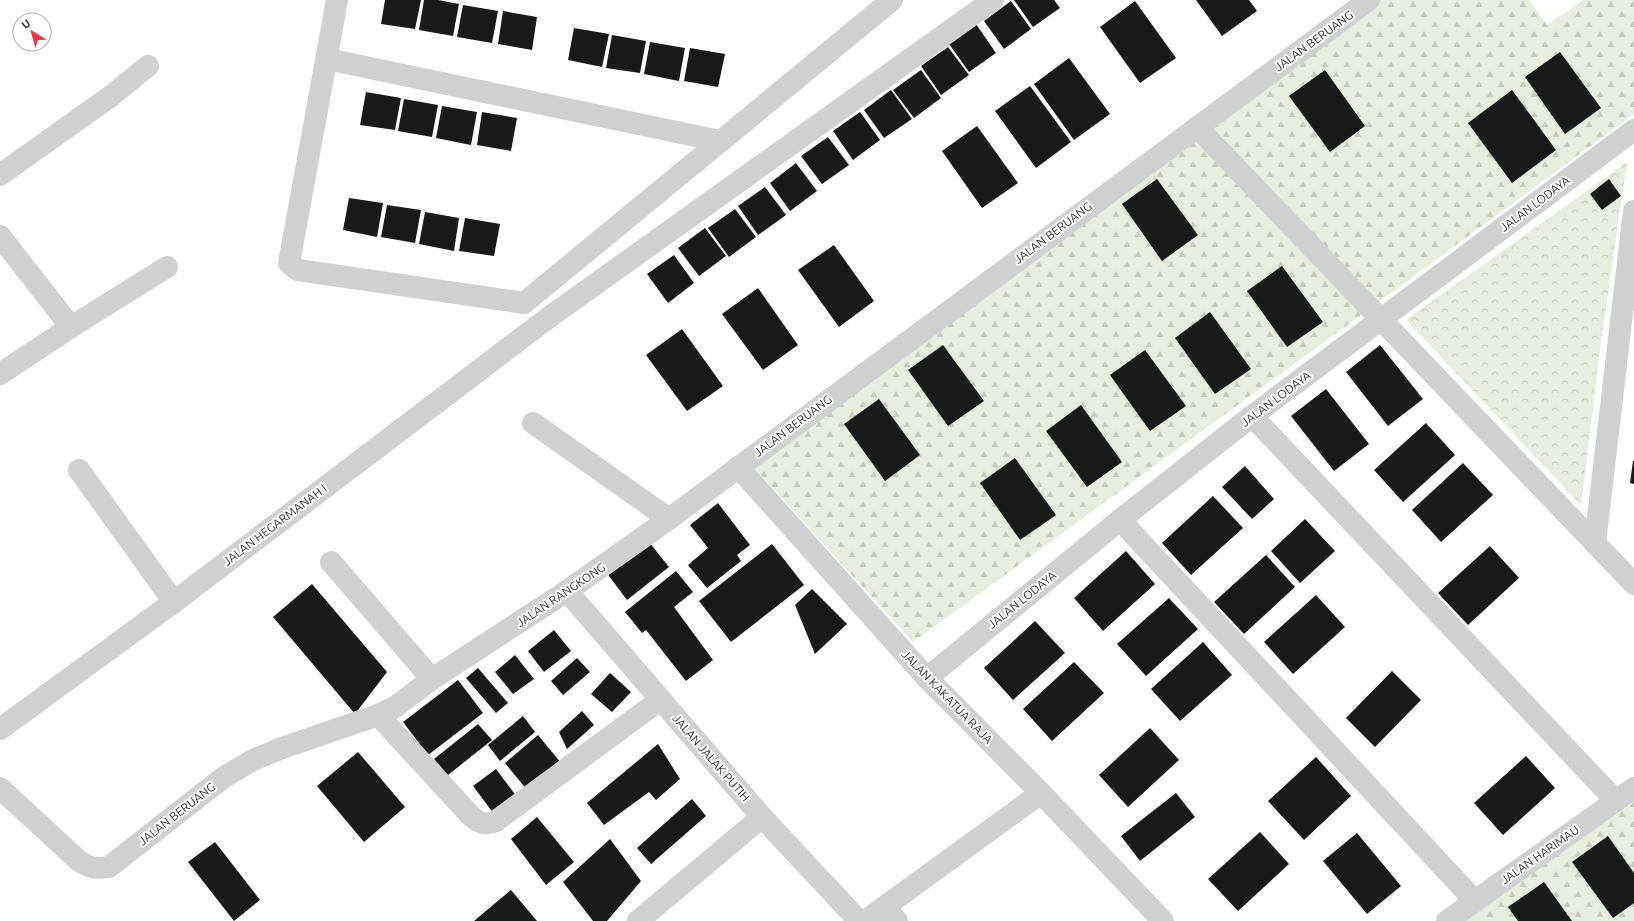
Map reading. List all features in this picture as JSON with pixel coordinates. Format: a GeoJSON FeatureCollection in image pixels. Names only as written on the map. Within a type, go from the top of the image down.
{"type":"FeatureCollection","features":[{"type":"Feature","properties":{"kind":"street"},"geometry":{"type":"LineString","coordinates":[[337,0],[289,263],[298,270],[524,303],[892,0]]}},
{"type":"Feature","properties":{"kind":"street","name":"JALAN HEGARMANAH I"},"geometry":{"type":"LineString","coordinates":[[0,729],[174,602],[548,318],[993,0]]}},
{"type":"Feature","properties":{"kind":"street","name":"JALAN BERUANG"},"geometry":{"type":"LineString","coordinates":[[738,467],[1369,0]]}},
{"type":"Feature","properties":{"kind":"street"},"geometry":{"type":"LineString","coordinates":[[326,59],[720,141]]}},
{"type":"Feature","properties":{"kind":"street"},"geometry":{"type":"LineString","coordinates":[[0,175],[111,96],[148,66]]}},
{"type":"Feature","properties":{"kind":"street"},"geometry":{"type":"LineString","coordinates":[[1198,127],[1634,584]]}},
{"type":"Feature","properties":{"kind":"street","name":"JALAN LODAYA"},"geometry":{"type":"LineString","coordinates":[[927,678],[1120,520],[1252,416],[1634,130]]}},
{"type":"Feature","properties":{"kind":"street"},"geometry":{"type":"LineString","coordinates":[[1595,543],[1634,211]]}},
{"type":"Feature","properties":{"kind":"street"},"geometry":{"type":"LineString","coordinates":[[0,236],[71,327]]}},
{"type":"Feature","properties":{"kind":"street"},"geometry":{"type":"LineString","coordinates":[[0,374],[71,327],[167,267]]}},
{"type":"Feature","properties":{"kind":"street"},"geometry":{"type":"LineString","coordinates":[[1252,416],[1616,801]]}},
{"type":"Feature","properties":{"kind":"street"},"geometry":{"type":"LineString","coordinates":[[533,423],[670,519]]}},
{"type":"Feature","properties":{"kind":"street","name":"JALAN RANGKONG"},"geometry":{"type":"LineString","coordinates":[[378,715],[396,707],[432,679],[567,592],[670,519],[738,467]]}},
{"type":"Feature","properties":{"kind":"street","name":"JALAN KAKATUA RAJA"},"geometry":{"type":"LineString","coordinates":[[738,467],[927,678],[1041,793],[1163,921]]}},
{"type":"Feature","properties":{"kind":"street"},"geometry":{"type":"LineString","coordinates":[[79,470],[174,602]]}},
{"type":"Feature","properties":{"kind":"street"},"geometry":{"type":"LineString","coordinates":[[1120,520],[1475,901]]}},
{"type":"Feature","properties":{"kind":"street"},"geometry":{"type":"LineString","coordinates":[[331,562],[432,679]]}},
{"type":"Feature","properties":{"kind":"street","name":"JALAN JALAK PUTIH"},"geometry":{"type":"LineString","coordinates":[[567,592],[762,818],[859,921]]}},
{"type":"Feature","properties":{"kind":"street"},"geometry":{"type":"LineString","coordinates":[[378,715],[470,815],[481,823],[486,824],[496,821],[660,700]]}},
{"type":"Feature","properties":{"kind":"street","name":"JALAN BERUANG"},"geometry":{"type":"LineString","coordinates":[[0,788],[79,861],[88,867],[97,869],[109,866],[224,777],[253,760],[282,748],[378,715]]}},
{"type":"Feature","properties":{"kind":"street","name":"JALAN HARIMAU"},"geometry":{"type":"LineString","coordinates":[[1447,921],[1634,788]]}},
{"type":"Feature","properties":{"kind":"street"},"geometry":{"type":"LineString","coordinates":[[865,921],[891,914],[1041,793]]}},
{"type":"Feature","properties":{"kind":"street"},"geometry":{"type":"LineString","coordinates":[[638,921],[762,818]]}},
{"type":"Feature","properties":{"kind":"green space"},"geometry":{"type":"Polygon","coordinates":[[[1368,0],[1529,0],[1547,25],[1584,0],[1634,0],[1634,114],[913,642],[747,460],[1368,0]]]}},
{"type":"Feature","properties":{"kind":"green space"},"geometry":{"type":"Polygon","coordinates":[[[1627,162],[1601,342],[1581,505],[1406,320],[1627,162]]]}},
{"type":"Feature","properties":{"kind":"green space"},"geometry":{"type":"Polygon","coordinates":[[[1634,802],[1634,921],[1464,921],[1634,802]]]}},
{"type":"Feature","properties":{"kind":"building"},"geometry":{"type":"Polygon","coordinates":[[[385,0],[421,0],[415,29],[381,24],[385,0]]]}},
{"type":"Feature","properties":{"kind":"building"},"geometry":{"type":"Polygon","coordinates":[[[424,0],[438,0],[459,4],[453,36],[419,30],[424,0]]]}},
{"type":"Feature","properties":{"kind":"building"},"geometry":{"type":"Polygon","coordinates":[[[1014,0],[1054,0],[1060,8],[1033,27],[1014,0]]]}},
{"type":"Feature","properties":{"kind":"building"},"geometry":{"type":"Polygon","coordinates":[[[1196,0],[1249,0],[1257,11],[1222,36],[1196,0]]]}},
{"type":"Feature","properties":{"kind":"building"},"geometry":{"type":"Polygon","coordinates":[[[1011,1],[1031,29],[1004,49],[984,21],[1011,1]]]}},
{"type":"Feature","properties":{"kind":"building"},"geometry":{"type":"Polygon","coordinates":[[[1135,1],[1176,58],[1140,83],[1100,27],[1135,1]]]}},
{"type":"Feature","properties":{"kind":"building"},"geometry":{"type":"Polygon","coordinates":[[[463,5],[498,11],[492,43],[457,37],[463,5]]]}},
{"type":"Feature","properties":{"kind":"building"},"geometry":{"type":"Polygon","coordinates":[[[503,11],[537,17],[532,50],[498,44],[503,11]]]}},
{"type":"Feature","properties":{"kind":"building"},"geometry":{"type":"Polygon","coordinates":[[[976,24],[996,53],[969,72],[949,44],[976,24]]]}},
{"type":"Feature","properties":{"kind":"building"},"geometry":{"type":"Polygon","coordinates":[[[574,28],[609,34],[602,67],[568,60],[574,28]]]}},
{"type":"Feature","properties":{"kind":"building"},"geometry":{"type":"Polygon","coordinates":[[[612,35],[646,41],[640,73],[606,68],[612,35]]]}},
{"type":"Feature","properties":{"kind":"building"},"geometry":{"type":"Polygon","coordinates":[[[650,42],[685,48],[679,81],[644,74],[650,42]]]}},
{"type":"Feature","properties":{"kind":"building"},"geometry":{"type":"Polygon","coordinates":[[[948,47],[969,75],[941,95],[921,66],[948,47]]]}},
{"type":"Feature","properties":{"kind":"building"},"geometry":{"type":"Polygon","coordinates":[[[690,48],[725,54],[718,87],[684,81],[690,48]]]}},
{"type":"Feature","properties":{"kind":"building"},"geometry":{"type":"Polygon","coordinates":[[[1560,52],[1601,108],[1565,134],[1525,77],[1560,52]]]}},
{"type":"Feature","properties":{"kind":"building"},"geometry":{"type":"Polygon","coordinates":[[[1069,58],[1110,114],[1074,140],[1034,84],[1069,58]]]}},
{"type":"Feature","properties":{"kind":"building"},"geometry":{"type":"Polygon","coordinates":[[[921,70],[941,98],[914,118],[893,90],[921,70]]]}},
{"type":"Feature","properties":{"kind":"building"},"geometry":{"type":"Polygon","coordinates":[[[1325,70],[1365,126],[1330,152],[1289,96],[1325,70]]]}},
{"type":"Feature","properties":{"kind":"building"},"geometry":{"type":"Polygon","coordinates":[[[1030,86],[1071,142],[1036,168],[995,111],[1030,86]]]}},
{"type":"Feature","properties":{"kind":"building"},"geometry":{"type":"Polygon","coordinates":[[[891,90],[912,119],[884,138],[864,110],[891,90]]]}},
{"type":"Feature","properties":{"kind":"building"},"geometry":{"type":"Polygon","coordinates":[[[1512,90],[1556,150],[1512,183],[1468,123],[1512,90]]]}},
{"type":"Feature","properties":{"kind":"building"},"geometry":{"type":"Polygon","coordinates":[[[366,92],[401,98],[395,130],[360,125],[366,92]]]}},
{"type":"Feature","properties":{"kind":"building"},"geometry":{"type":"Polygon","coordinates":[[[404,99],[438,105],[432,137],[398,131],[404,99]]]}},
{"type":"Feature","properties":{"kind":"building"},"geometry":{"type":"Polygon","coordinates":[[[442,106],[477,112],[471,145],[436,138],[442,106]]]}},
{"type":"Feature","properties":{"kind":"building"},"geometry":{"type":"Polygon","coordinates":[[[482,112],[517,118],[511,151],[477,145],[482,112]]]}},
{"type":"Feature","properties":{"kind":"building"},"geometry":{"type":"Polygon","coordinates":[[[860,112],[880,140],[853,160],[833,131],[860,112]]]}},
{"type":"Feature","properties":{"kind":"building"},"geometry":{"type":"Polygon","coordinates":[[[977,126],[1018,183],[982,208],[942,151],[977,126]]]}},
{"type":"Feature","properties":{"kind":"building"},"geometry":{"type":"Polygon","coordinates":[[[828,137],[849,165],[822,184],[801,156],[828,137]]]}},
{"type":"Feature","properties":{"kind":"building"},"geometry":{"type":"Polygon","coordinates":[[[796,163],[817,191],[790,211],[770,183],[796,163]]]}},
{"type":"Feature","properties":{"kind":"building"},"geometry":{"type":"Polygon","coordinates":[[[1157,179],[1198,235],[1162,261],[1122,204],[1157,179]]]}},
{"type":"Feature","properties":{"kind":"building"},"geometry":{"type":"Polygon","coordinates":[[[1609,179],[1621,196],[1602,210],[1590,194],[1609,179]]]}},
{"type":"Feature","properties":{"kind":"building"},"geometry":{"type":"Polygon","coordinates":[[[765,187],[786,215],[758,235],[738,206],[765,187]]]}},
{"type":"Feature","properties":{"kind":"building"},"geometry":{"type":"Polygon","coordinates":[[[349,198],[383,203],[377,237],[343,230],[349,198]]]}},
{"type":"Feature","properties":{"kind":"building"},"geometry":{"type":"Polygon","coordinates":[[[387,205],[421,210],[415,243],[381,237],[387,205]]]}},
{"type":"Feature","properties":{"kind":"building"},"geometry":{"type":"Polygon","coordinates":[[[735,209],[756,237],[729,257],[708,228],[735,209]]]}},
{"type":"Feature","properties":{"kind":"building"},"geometry":{"type":"Polygon","coordinates":[[[425,212],[459,218],[454,251],[419,244],[425,212]]]}},
{"type":"Feature","properties":{"kind":"building"},"geometry":{"type":"Polygon","coordinates":[[[465,218],[500,224],[494,256],[459,251],[465,218]]]}},
{"type":"Feature","properties":{"kind":"building"},"geometry":{"type":"Polygon","coordinates":[[[705,228],[726,256],[699,276],[678,248],[705,228]]]}},
{"type":"Feature","properties":{"kind":"building"},"geometry":{"type":"Polygon","coordinates":[[[834,245],[874,301],[839,327],[798,270],[834,245]]]}},
{"type":"Feature","properties":{"kind":"building"},"geometry":{"type":"Polygon","coordinates":[[[674,255],[694,283],[668,303],[647,274],[674,255]]]}},
{"type":"Feature","properties":{"kind":"building"},"geometry":{"type":"Polygon","coordinates":[[[1282,266],[1323,322],[1287,347],[1247,291],[1282,266]]]}},
{"type":"Feature","properties":{"kind":"building"},"geometry":{"type":"Polygon","coordinates":[[[758,288],[798,345],[763,370],[722,314],[758,288]]]}},
{"type":"Feature","properties":{"kind":"building"},"geometry":{"type":"Polygon","coordinates":[[[1210,312],[1251,369],[1215,394],[1175,338],[1210,312]]]}},
{"type":"Feature","properties":{"kind":"building"},"geometry":{"type":"Polygon","coordinates":[[[682,329],[723,386],[687,411],[646,355],[682,329]]]}},
{"type":"Feature","properties":{"kind":"building"},"geometry":{"type":"Polygon","coordinates":[[[943,345],[984,401],[948,426],[908,370],[943,345]]]}},
{"type":"Feature","properties":{"kind":"building"},"geometry":{"type":"Polygon","coordinates":[[[1380,345],[1423,399],[1388,426],[1346,372],[1380,345]]]}},
{"type":"Feature","properties":{"kind":"building"},"geometry":{"type":"Polygon","coordinates":[[[1145,350],[1186,406],[1150,431],[1110,375],[1145,350]]]}},
{"type":"Feature","properties":{"kind":"building"},"geometry":{"type":"Polygon","coordinates":[[[1326,389],[1369,444],[1334,471],[1291,416],[1326,389]]]}},
{"type":"Feature","properties":{"kind":"building"},"geometry":{"type":"Polygon","coordinates":[[[879,399],[920,455],[885,481],[844,424],[879,399]]]}},
{"type":"Feature","properties":{"kind":"building"},"geometry":{"type":"Polygon","coordinates":[[[1081,405],[1122,462],[1087,487],[1046,431],[1081,405]]]}},
{"type":"Feature","properties":{"kind":"building"},"geometry":{"type":"Polygon","coordinates":[[[1426,423],[1455,455],[1403,502],[1374,470],[1426,423]]]}},
{"type":"Feature","properties":{"kind":"building"},"geometry":{"type":"Polygon","coordinates":[[[1015,458],[1056,515],[1020,540],[980,483],[1015,458]]]}},
{"type":"Feature","properties":{"kind":"building"},"geometry":{"type":"Polygon","coordinates":[[[1634,461],[1634,484],[1630,483],[1634,461]]]}},
{"type":"Feature","properties":{"kind":"building"},"geometry":{"type":"Polygon","coordinates":[[[1463,463],[1493,495],[1441,542],[1412,510],[1463,463]]]}},
{"type":"Feature","properties":{"kind":"building"},"geometry":{"type":"Polygon","coordinates":[[[1245,466],[1274,499],[1252,519],[1222,487],[1245,466]]]}},
{"type":"Feature","properties":{"kind":"building"},"geometry":{"type":"Polygon","coordinates":[[[1213,496],[1243,528],[1191,575],[1162,543],[1213,496]]]}},
{"type":"Feature","properties":{"kind":"building"},"geometry":{"type":"Polygon","coordinates":[[[718,503],[750,545],[737,555],[741,561],[707,588],[688,565],[708,548],[690,525],[718,503]]]}},
{"type":"Feature","properties":{"kind":"building"},"geometry":{"type":"Polygon","coordinates":[[[1305,519],[1335,551],[1300,583],[1271,551],[1305,519]]]}},
{"type":"Feature","properties":{"kind":"building"},"geometry":{"type":"Polygon","coordinates":[[[649,542],[669,567],[627,600],[606,572],[649,542]]]}},
{"type":"Feature","properties":{"kind":"building"},"geometry":{"type":"Polygon","coordinates":[[[772,544],[804,585],[731,642],[699,601],[772,544]]]}},
{"type":"Feature","properties":{"kind":"building"},"geometry":{"type":"Polygon","coordinates":[[[1490,546],[1519,578],[1468,625],[1438,593],[1490,546]]]}},
{"type":"Feature","properties":{"kind":"building"},"geometry":{"type":"Polygon","coordinates":[[[1126,551],[1155,584],[1103,631],[1074,598],[1126,551]]]}},
{"type":"Feature","properties":{"kind":"building"},"geometry":{"type":"Polygon","coordinates":[[[1266,555],[1295,587],[1244,634],[1214,602],[1266,555]]]}},
{"type":"Feature","properties":{"kind":"building"},"geometry":{"type":"Polygon","coordinates":[[[676,571],[693,592],[674,607],[713,660],[686,681],[646,630],[642,633],[625,612],[676,571]]]}},
{"type":"Feature","properties":{"kind":"building"},"geometry":{"type":"Polygon","coordinates":[[[312,584],[387,672],[355,714],[273,617],[312,584]]]}},
{"type":"Feature","properties":{"kind":"building"},"geometry":{"type":"Polygon","coordinates":[[[812,589],[847,624],[815,654],[795,605],[812,589]]]}},
{"type":"Feature","properties":{"kind":"building"},"geometry":{"type":"Polygon","coordinates":[[[1316,595],[1345,627],[1293,674],[1264,642],[1316,595]]]}},
{"type":"Feature","properties":{"kind":"building"},"geometry":{"type":"Polygon","coordinates":[[[1169,598],[1198,629],[1146,676],[1117,644],[1169,598]]]}},
{"type":"Feature","properties":{"kind":"building"},"geometry":{"type":"Polygon","coordinates":[[[1035,621],[1065,653],[1013,700],[984,668],[1035,621]]]}},
{"type":"Feature","properties":{"kind":"building"},"geometry":{"type":"Polygon","coordinates":[[[554,630],[571,651],[544,672],[528,651],[554,630]]]}},
{"type":"Feature","properties":{"kind":"building"},"geometry":{"type":"Polygon","coordinates":[[[1203,642],[1232,675],[1180,721],[1151,689],[1203,642]]]}},
{"type":"Feature","properties":{"kind":"building"},"geometry":{"type":"Polygon","coordinates":[[[515,655],[534,679],[513,694],[495,672],[515,655]]]}},
{"type":"Feature","properties":{"kind":"building"},"geometry":{"type":"Polygon","coordinates":[[[577,658],[590,672],[563,695],[551,681],[577,658]]]}},
{"type":"Feature","properties":{"kind":"building"},"geometry":{"type":"Polygon","coordinates":[[[1074,662],[1104,693],[1052,741],[1023,709],[1074,662]]]}},
{"type":"Feature","properties":{"kind":"building"},"geometry":{"type":"Polygon","coordinates":[[[478,668],[508,703],[496,713],[466,678],[478,668]]]}},
{"type":"Feature","properties":{"kind":"building"},"geometry":{"type":"Polygon","coordinates":[[[1392,671],[1421,700],[1375,747],[1346,718],[1392,671]]]}},
{"type":"Feature","properties":{"kind":"building"},"geometry":{"type":"Polygon","coordinates":[[[610,673],[631,692],[612,712],[591,694],[610,673]]]}},
{"type":"Feature","properties":{"kind":"building"},"geometry":{"type":"Polygon","coordinates":[[[458,680],[483,713],[428,755],[403,722],[458,680]]]}},
{"type":"Feature","properties":{"kind":"building"},"geometry":{"type":"Polygon","coordinates":[[[582,711],[594,725],[567,749],[559,732],[582,711]]]}},
{"type":"Feature","properties":{"kind":"building"},"geometry":{"type":"Polygon","coordinates":[[[523,716],[535,732],[500,761],[488,745],[523,716]]]}},
{"type":"Feature","properties":{"kind":"building"},"geometry":{"type":"Polygon","coordinates":[[[478,724],[492,740],[448,775],[434,759],[478,724]]]}},
{"type":"Feature","properties":{"kind":"building"},"geometry":{"type":"Polygon","coordinates":[[[1150,728],[1179,760],[1128,807],[1099,775],[1150,728]]]}},
{"type":"Feature","properties":{"kind":"building"},"geometry":{"type":"Polygon","coordinates":[[[538,735],[561,763],[528,791],[505,763],[538,735]]]}},
{"type":"Feature","properties":{"kind":"building"},"geometry":{"type":"Polygon","coordinates":[[[658,744],[680,779],[656,800],[649,792],[604,825],[587,803],[658,744]]]}},
{"type":"Feature","properties":{"kind":"building"},"geometry":{"type":"Polygon","coordinates":[[[358,752],[405,807],[364,842],[317,786],[358,752]]]}},
{"type":"Feature","properties":{"kind":"building"},"geometry":{"type":"Polygon","coordinates":[[[1526,756],[1555,788],[1503,835],[1474,803],[1526,756]]]}},
{"type":"Feature","properties":{"kind":"building"},"geometry":{"type":"Polygon","coordinates":[[[1316,757],[1351,796],[1304,840],[1268,801],[1316,757]]]}},
{"type":"Feature","properties":{"kind":"building"},"geometry":{"type":"Polygon","coordinates":[[[496,769],[517,797],[494,814],[473,786],[496,769]]]}},
{"type":"Feature","properties":{"kind":"building"},"geometry":{"type":"Polygon","coordinates":[[[1176,793],[1195,817],[1140,861],[1121,836],[1176,793]]]}},
{"type":"Feature","properties":{"kind":"building"},"geometry":{"type":"Polygon","coordinates":[[[692,799],[706,816],[651,864],[637,848],[692,799]]]}},
{"type":"Feature","properties":{"kind":"building"},"geometry":{"type":"Polygon","coordinates":[[[537,817],[574,862],[546,885],[511,839],[537,817]]]}},
{"type":"Feature","properties":{"kind":"building"},"geometry":{"type":"Polygon","coordinates":[[[1260,832],[1289,864],[1238,911],[1208,879],[1260,832]]]}},
{"type":"Feature","properties":{"kind":"building"},"geometry":{"type":"Polygon","coordinates":[[[1357,833],[1401,886],[1367,914],[1323,861],[1357,833]]]}},
{"type":"Feature","properties":{"kind":"building"},"geometry":{"type":"Polygon","coordinates":[[[1608,836],[1634,873],[1634,903],[1613,918],[1572,862],[1608,836]]]}},
{"type":"Feature","properties":{"kind":"building"},"geometry":{"type":"Polygon","coordinates":[[[610,839],[641,881],[607,921],[593,921],[563,882],[610,839]]]}},
{"type":"Feature","properties":{"kind":"building"},"geometry":{"type":"Polygon","coordinates":[[[215,842],[260,900],[234,921],[188,862],[215,842]]]}},
{"type":"Feature","properties":{"kind":"building"},"geometry":{"type":"Polygon","coordinates":[[[1544,882],[1572,921],[1518,921],[1508,907],[1544,882]]]}},
{"type":"Feature","properties":{"kind":"building"},"geometry":{"type":"Polygon","coordinates":[[[511,890],[537,921],[474,921],[511,890]]]}}]}
